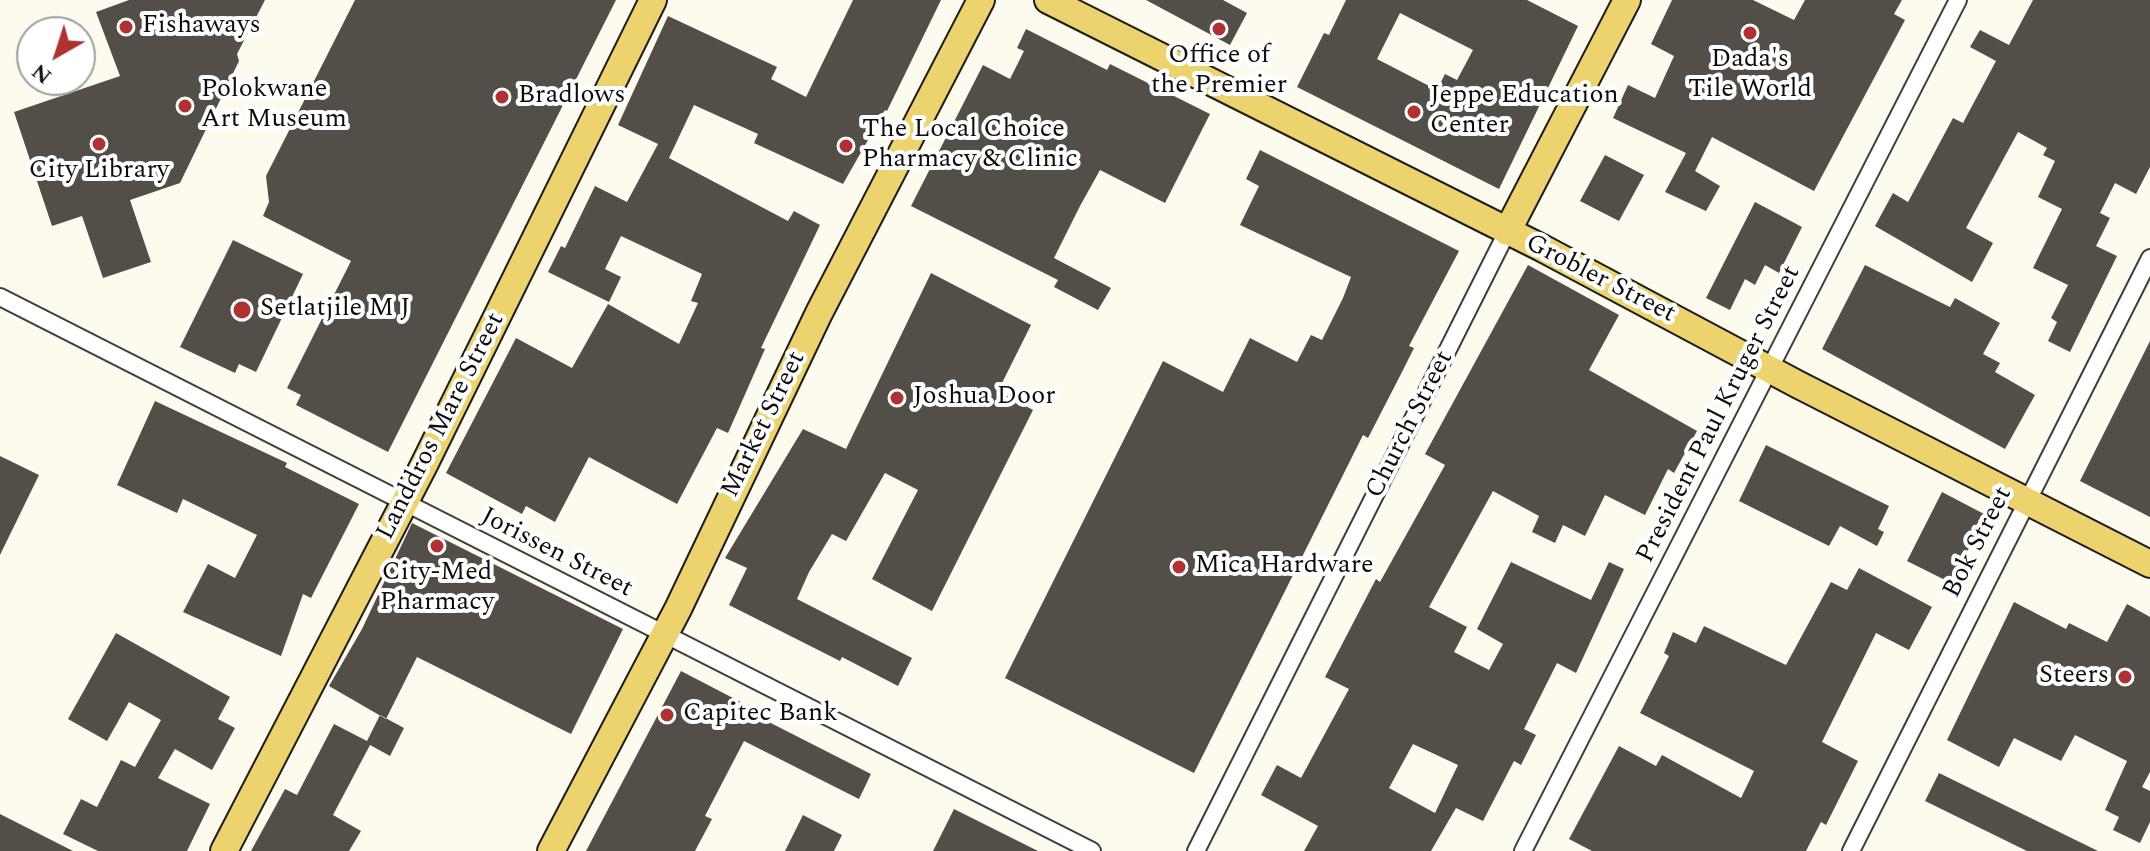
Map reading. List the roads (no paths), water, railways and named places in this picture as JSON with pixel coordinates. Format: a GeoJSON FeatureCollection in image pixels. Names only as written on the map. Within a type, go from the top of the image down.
{"type":"FeatureCollection","features":[{"type":"Feature","properties":{"kind":"main road","name":"Landdros Mare Street"},"geometry":{"type":"LineString","coordinates":[[224,851],[404,503],[653,0]]}},
{"type":"Feature","properties":{"kind":"main road","name":"Market Street"},"geometry":{"type":"LineString","coordinates":[[551,851],[664,635],[819,313],[981,0]]}},
{"type":"Feature","properties":{"kind":"main road","name":"Grobler Street"},"geometry":{"type":"LineString","coordinates":[[1048,0],[1507,232],[2150,564]]}},
{"type":"Feature","properties":{"kind":"main road","name":"Church Street"},"geometry":{"type":"LineString","coordinates":[[1507,232],[1627,0]]}},
{"type":"Feature","properties":{"kind":"street","name":"President Paul Kruger Street"},"geometry":{"type":"LineString","coordinates":[[1523,851],[1958,0]]}},
{"type":"Feature","properties":{"kind":"street","name":"Church Street"},"geometry":{"type":"LineString","coordinates":[[1196,851],[1507,232]]}},
{"type":"Feature","properties":{"kind":"street","name":"Bok Street"},"geometry":{"type":"LineString","coordinates":[[1851,851],[2150,258]]}},
{"type":"Feature","properties":{"kind":"street","name":"Jorissen Street"},"geometry":{"type":"LineString","coordinates":[[0,297],[1092,851]]}},
{"type":"Feature","properties":{"kind":"place","name":"Fishaways"},"geometry":{"type":"Point","coordinates":[126,27]}},
{"type":"Feature","properties":{"kind":"place","name":"Office of the Premier"},"geometry":{"type":"Point","coordinates":[1219,29]}},
{"type":"Feature","properties":{"kind":"place","name":"Dada's Tile World"},"geometry":{"type":"Point","coordinates":[1750,33]}},
{"type":"Feature","properties":{"kind":"place","name":"Bradlows"},"geometry":{"type":"Point","coordinates":[502,97]}},
{"type":"Feature","properties":{"kind":"place","name":"Polokwane Art Museum"},"geometry":{"type":"Point","coordinates":[185,106]}},
{"type":"Feature","properties":{"kind":"place","name":"Jeppe Education Center"},"geometry":{"type":"Point","coordinates":[1414,112]}},
{"type":"Feature","properties":{"kind":"place","name":"City Library"},"geometry":{"type":"Point","coordinates":[99,144]}},
{"type":"Feature","properties":{"kind":"place","name":"The Local Choice Pharmacy & Clinic"},"geometry":{"type":"Point","coordinates":[846,146]}},
{"type":"Feature","properties":{"kind":"place","name":"Setlatjile M J"},"geometry":{"type":"Point","coordinates":[242,310]}},
{"type":"Feature","properties":{"kind":"place","name":"Joshua Door"},"geometry":{"type":"Point","coordinates":[897,398]}},
{"type":"Feature","properties":{"kind":"place","name":"City-Med Pharmacy"},"geometry":{"type":"Point","coordinates":[437,546]}},
{"type":"Feature","properties":{"kind":"place","name":"Mica Hardware"},"geometry":{"type":"Point","coordinates":[1179,567]}},
{"type":"Feature","properties":{"kind":"place","name":"Steers"},"geometry":{"type":"Point","coordinates":[2125,677]}},
{"type":"Feature","properties":{"kind":"place","name":"Capitec Bank"},"geometry":{"type":"Point","coordinates":[667,715]}}]}
